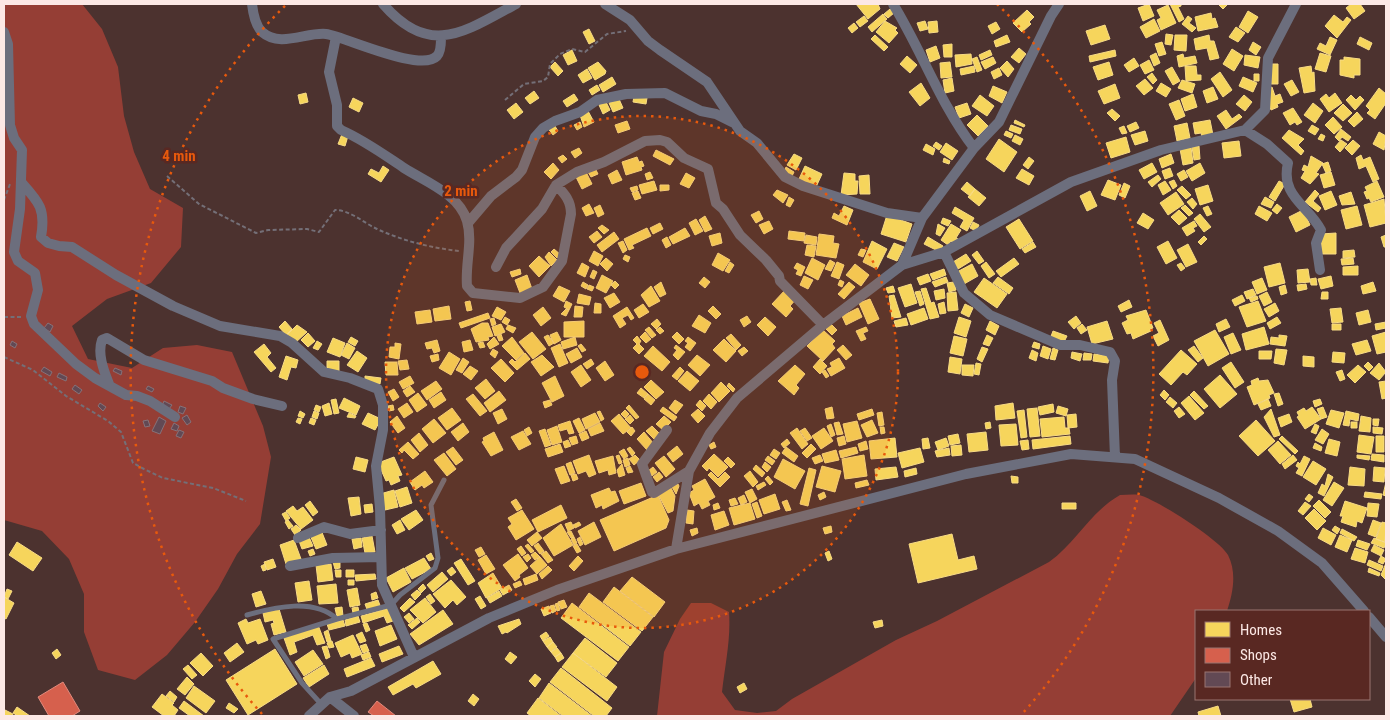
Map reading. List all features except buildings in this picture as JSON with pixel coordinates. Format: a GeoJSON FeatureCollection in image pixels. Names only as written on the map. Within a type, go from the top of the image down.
{"type":"FeatureCollection","features":[{"type":"Feature","properties":{"kind":"street"},"geometry":{"type":"LineString","coordinates":[[252,4],[255,22],[263,33],[276,38],[294,38],[317,34],[336,37],[395,56],[430,60],[437,57],[440,52],[441,38]]}},
{"type":"Feature","properties":{"kind":"street"},"geometry":{"type":"LineString","coordinates":[[384,4],[408,27],[441,38],[472,28],[516,4]]}},
{"type":"Feature","properties":{"kind":"street"},"geometry":{"type":"LineString","coordinates":[[605,4],[630,20],[648,41],[707,82],[740,131],[757,143],[785,177],[803,186],[887,213],[922,218]]}},
{"type":"Feature","properties":{"kind":"street"},"geometry":{"type":"LineString","coordinates":[[894,4],[921,54],[947,109],[974,148]]}},
{"type":"Feature","properties":{"kind":"street"},"geometry":{"type":"LineString","coordinates":[[902,265],[922,218],[974,148],[999,122],[1050,16],[1059,4]]}},
{"type":"Feature","properties":{"kind":"street"},"geometry":{"type":"LineString","coordinates":[[676,550],[689,472],[703,444],[737,398],[823,325],[902,265],[944,252],[1071,182],[1161,150],[1245,130],[1265,110],[1268,58],[1296,4]]}},
{"type":"Feature","properties":{"kind":"street"},"geometry":{"type":"LineString","coordinates":[[4,32],[8,44],[10,125],[14,138],[22,150],[21,182],[14,252],[18,261],[35,272],[38,290],[31,316],[34,324],[76,364],[95,378],[110,384],[126,395],[150,400],[175,417]]}},
{"type":"Feature","properties":{"kind":"street"},"geometry":{"type":"LineString","coordinates":[[336,37],[329,72],[337,105],[337,126],[341,130],[380,150],[446,194],[463,210],[468,223],[467,286],[473,293],[520,298],[543,287],[562,261],[571,214],[568,198],[556,185]]}},
{"type":"Feature","properties":{"kind":"street"},"geometry":{"type":"LineString","coordinates":[[468,223],[491,196],[516,177],[522,170],[535,137],[543,128],[554,121],[580,112],[596,100],[626,94],[665,93],[701,111],[716,114],[733,122]]}},
{"type":"Feature","properties":{"kind":"street"},"geometry":{"type":"LineString","coordinates":[[1245,130],[1268,144],[1288,163],[1285,177],[1291,192],[1321,230],[1316,243],[1320,270]]}},
{"type":"Feature","properties":{"kind":"street"},"geometry":{"type":"LineString","coordinates":[[496,267],[506,248],[542,209],[556,185],[577,172],[604,162],[645,141],[660,140],[667,142],[684,158],[708,169],[716,203],[727,214],[740,234],[766,260],[779,276],[780,281],[823,325]]}},
{"type":"Feature","properties":{"kind":"street"},"geometry":{"type":"LineString","coordinates":[[21,182],[41,206],[44,216],[41,237],[48,243],[72,247],[116,275],[173,306],[220,326],[280,336],[292,343],[324,372],[350,378],[378,389],[383,405],[383,430],[376,466],[381,530],[382,585],[414,657]]}},
{"type":"Feature","properties":{"kind":"street"},"geometry":{"type":"LineString","coordinates":[[944,252],[964,292],[990,315],[1060,346],[1080,345],[1110,352],[1115,361],[1112,380],[1115,457]]}},
{"type":"Feature","properties":{"kind":"street"},"geometry":{"type":"LineString","coordinates":[[110,384],[105,372],[100,345],[102,340],[108,338],[144,360],[212,381],[223,388],[253,399],[282,406]]}},
{"type":"Feature","properties":{"kind":"street"},"geometry":{"type":"LineString","coordinates":[[667,430],[642,464],[652,492],[654,493],[672,484],[689,472]]}},
{"type":"Feature","properties":{"kind":"street"},"geometry":{"type":"LineString","coordinates":[[309,716],[330,698],[351,691],[489,618],[557,590],[676,550],[966,474],[1071,454],[1135,459],[1219,498],[1278,531],[1322,562],[1363,610]]}},
{"type":"Feature","properties":{"kind":"street"},"geometry":{"type":"LineString","coordinates":[[298,538],[324,527],[350,534],[381,530]]}},
{"type":"Feature","properties":{"kind":"street"},"geometry":{"type":"LineString","coordinates":[[290,566],[333,558],[381,557]]}},
{"type":"Feature","properties":{"kind":"street"},"geometry":{"type":"LineString","coordinates":[[1370,618],[1386,637]]}},
{"type":"Feature","properties":{"kind":"street"},"geometry":{"type":"LineString","coordinates":[[330,698],[354,716]]}},
{"type":"Feature","properties":{"kind":"lane"},"geometry":{"type":"LineString","coordinates":[[322,705],[302,683],[273,640],[337,619],[391,605],[400,595],[435,568],[438,558],[431,505],[444,480]]}},
{"type":"Feature","properties":{"kind":"lane"},"geometry":{"type":"LineString","coordinates":[[247,615],[278,606],[326,610],[337,619]]}},
{"type":"Feature","properties":{"kind":"path"},"geometry":{"type":"LineString","coordinates":[[505,100],[524,84],[543,81],[548,77],[550,64],[560,54],[572,49],[585,52],[607,34],[625,30],[632,34]]}},
{"type":"Feature","properties":{"kind":"path"},"geometry":{"type":"LineString","coordinates":[[167,176],[199,204],[256,233],[268,230],[307,229],[319,232],[336,210],[342,210],[377,230],[435,249],[469,252]]}},
{"type":"Feature","properties":{"kind":"path"},"geometry":{"type":"LineString","coordinates":[[4,317],[31,316]]}},
{"type":"Feature","properties":{"kind":"path"},"geometry":{"type":"LineString","coordinates":[[4,357],[33,370],[66,396],[108,421],[121,432],[134,462],[144,469],[164,478],[213,488],[246,502]]}},
{"type":"Feature","properties":{"kind":"shaded area"},"geometry":{"type":"Polygon","coordinates":[[[4,4],[82,4],[102,29],[118,67],[124,116],[134,152],[150,189],[183,208],[181,247],[151,283],[107,299],[72,326],[88,359],[132,368],[163,348],[197,345],[232,352],[263,426],[271,457],[260,524],[237,554],[218,589],[195,622],[167,655],[135,680],[98,670],[84,632],[84,594],[69,559],[42,531],[4,520],[4,4]]]}},
{"type":"Feature","properties":{"kind":"shaded area"},"geometry":{"type":"Polygon","coordinates":[[[1120,495],[1139,495],[1147,498],[1201,530],[1223,548],[1231,562],[1232,590],[1227,610],[1195,610],[1195,679],[1170,716],[657,716],[664,652],[680,619],[691,603],[711,603],[729,612],[728,642],[722,692],[735,710],[757,713],[776,711],[792,699],[896,640],[937,621],[1049,562],[1068,546],[1091,519],[1109,502],[1120,495]]]}}]}
